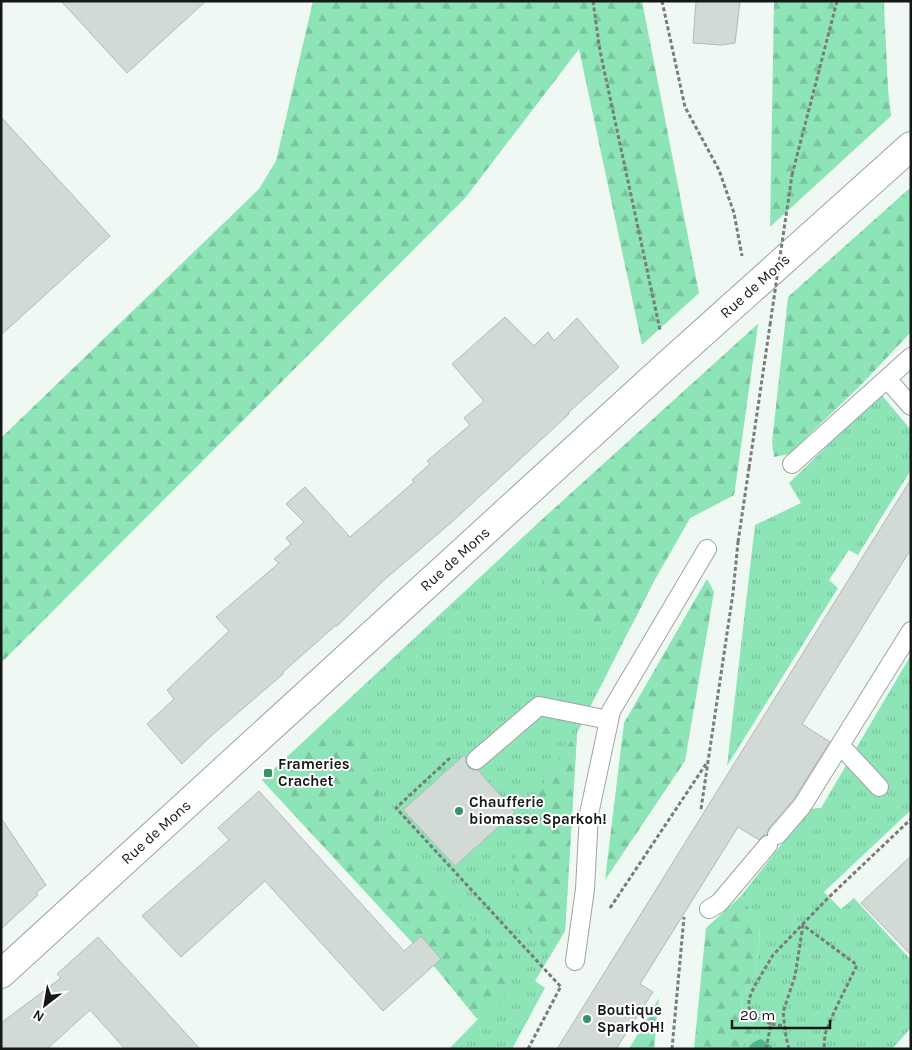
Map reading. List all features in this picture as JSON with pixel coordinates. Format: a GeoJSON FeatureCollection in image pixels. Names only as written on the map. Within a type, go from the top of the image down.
{"type":"FeatureCollection","features":[{"type":"Feature","properties":{"kind":"main road","name":"Rue de Mons"},"geometry":{"type":"LineString","coordinates":[[1,974],[667,365],[911,146]]}},
{"type":"Feature","properties":{"kind":"lane"},"geometry":{"type":"LineString","coordinates":[[792,464],[911,357]]}},
{"type":"Feature","properties":{"kind":"lane"},"geometry":{"type":"LineString","coordinates":[[887,379],[911,406]]}},
{"type":"Feature","properties":{"kind":"lane"},"geometry":{"type":"LineString","coordinates":[[574,961],[585,889],[589,814],[611,711],[707,549]]}},
{"type":"Feature","properties":{"kind":"lane"},"geometry":{"type":"LineString","coordinates":[[709,909],[719,903],[802,806],[911,631]]}},
{"type":"Feature","properties":{"kind":"lane"},"geometry":{"type":"LineString","coordinates":[[476,760],[539,706],[609,720]]}},
{"type":"Feature","properties":{"kind":"lane"},"geometry":{"type":"LineString","coordinates":[[840,745],[879,787]]}},
{"type":"Feature","properties":{"kind":"path"},"geometry":{"type":"LineString","coordinates":[[593,1],[600,51],[667,365]]}},
{"type":"Feature","properties":{"kind":"path"},"geometry":{"type":"LineString","coordinates":[[662,1],[685,107],[719,170],[734,213],[748,292]]}},
{"type":"Feature","properties":{"kind":"path"},"geometry":{"type":"LineString","coordinates":[[701,809],[792,175],[837,1]]}},
{"type":"Feature","properties":{"kind":"path"},"geometry":{"type":"LineString","coordinates":[[452,756],[396,808],[561,987]]}},
{"type":"Feature","properties":{"kind":"path"},"geometry":{"type":"LineString","coordinates":[[607,913],[708,761]]}},
{"type":"Feature","properties":{"kind":"path"},"geometry":{"type":"LineString","coordinates":[[785,1026],[771,1024],[753,1016],[749,1007],[749,999],[754,987],[773,955],[828,898],[911,819]]}},
{"type":"Feature","properties":{"kind":"path"},"geometry":{"type":"LineString","coordinates":[[672,1049],[684,916]]}},
{"type":"Feature","properties":{"kind":"path"},"geometry":{"type":"LineString","coordinates":[[790,1049],[786,1037],[783,1012],[795,976],[802,925]]}},
{"type":"Feature","properties":{"kind":"path"},"geometry":{"type":"LineString","coordinates":[[802,925],[857,965],[825,1034],[824,1049]]}},
{"type":"Feature","properties":{"kind":"path"},"geometry":{"type":"LineString","coordinates":[[528,1049],[574,961]]}},
{"type":"Feature","properties":{"kind":"path"},"geometry":{"type":"LineString","coordinates":[[766,1049],[771,1024]]}},
{"type":"Feature","properties":{"kind":"green space"},"geometry":{"type":"Polygon","coordinates":[[[313,1],[642,1],[699,293],[642,345],[579,49],[466,197],[1,663],[1,438],[259,189],[276,161],[313,1]]]}},
{"type":"Feature","properties":{"kind":"green space"},"geometry":{"type":"Polygon","coordinates":[[[774,1],[885,1],[888,89],[891,116],[770,227],[774,1]]]}},
{"type":"Feature","properties":{"kind":"green space"},"geometry":{"type":"Polygon","coordinates":[[[911,187],[911,332],[862,384],[789,454],[774,457],[772,442],[788,297],[911,187]]]}},
{"type":"Feature","properties":{"kind":"green space"},"geometry":{"type":"Polygon","coordinates":[[[758,324],[734,495],[690,518],[654,581],[577,733],[565,931],[535,981],[545,988],[512,1049],[449,1049],[479,1018],[434,966],[262,780],[535,526],[758,324]]]}},
{"type":"Feature","properties":{"kind":"green space"},"geometry":{"type":"Polygon","coordinates":[[[758,324],[734,495],[690,518],[654,581],[633,623],[602,629],[566,610],[539,575],[535,526],[758,324]]]}},
{"type":"Feature","properties":{"kind":"green space"},"geometry":{"type":"Polygon","coordinates":[[[881,394],[911,430],[911,470],[858,555],[849,550],[829,580],[838,588],[727,766],[755,525],[801,503],[789,483],[881,394]]]}},
{"type":"Feature","properties":{"kind":"green space"},"geometry":{"type":"Polygon","coordinates":[[[707,579],[714,592],[685,761],[605,880],[624,723],[707,579]]]}},
{"type":"Feature","properties":{"kind":"green space"},"geometry":{"type":"Polygon","coordinates":[[[911,655],[911,810],[824,892],[841,909],[854,898],[911,960],[911,1028],[892,1049],[740,1049],[755,1029],[745,1020],[741,1002],[753,978],[756,967],[760,928],[741,896],[809,809],[821,808],[911,655]]]}},
{"type":"Feature","properties":{"kind":"green space"},"geometry":{"type":"Polygon","coordinates":[[[352,730],[370,752],[379,782],[379,825],[496,944],[512,977],[501,1003],[477,1019],[434,966],[262,780],[327,735],[352,730]]]}},
{"type":"Feature","properties":{"kind":"green space"},"geometry":{"type":"Polygon","coordinates":[[[577,733],[565,931],[550,956],[521,921],[513,870],[525,817],[555,763],[577,733]]]}},
{"type":"Feature","properties":{"kind":"green space"},"geometry":{"type":"Polygon","coordinates":[[[741,896],[760,927],[756,967],[753,978],[741,1002],[745,1020],[755,1029],[740,1049],[694,1049],[706,928],[741,896]]]}},
{"type":"Feature","properties":{"kind":"green space"},"geometry":{"type":"Polygon","coordinates":[[[659,998],[654,1049],[629,1049],[659,998]]]}},
{"type":"Feature","properties":{"kind":"shaded area"},"geometry":{"type":"Polygon","coordinates":[[[761,1039],[773,1049],[748,1049],[753,1042],[761,1039]]]}},
{"type":"Feature","properties":{"kind":"building"},"geometry":{"type":"Polygon","coordinates":[[[61,1],[206,1],[127,73],[61,1]]]}},
{"type":"Feature","properties":{"kind":"building"},"geometry":{"type":"Polygon","coordinates":[[[696,1],[740,1],[735,43],[721,45],[693,43],[696,1]]]}},
{"type":"Feature","properties":{"kind":"building"},"geometry":{"type":"Polygon","coordinates":[[[1,117],[110,236],[1,335],[1,117]]]}},
{"type":"Feature","properties":{"kind":"building"},"geometry":{"type":"Polygon","coordinates":[[[505,317],[534,346],[548,332],[554,341],[577,318],[619,367],[453,521],[383,581],[337,626],[211,736],[182,764],[147,724],[174,699],[167,690],[229,631],[216,617],[279,563],[274,559],[291,544],[286,538],[304,522],[286,504],[305,487],[350,537],[414,482],[412,480],[430,464],[427,461],[470,425],[464,418],[484,401],[452,364],[505,317]]]}},
{"type":"Feature","properties":{"kind":"building"},"geometry":{"type":"Polygon","coordinates":[[[911,479],[911,549],[802,724],[830,742],[793,800],[769,828],[767,835],[764,835],[759,840],[738,827],[640,984],[653,992],[616,1049],[557,1049],[911,479]]]}},
{"type":"Feature","properties":{"kind":"building","name":"Chaufferie biomasse Sparkoh!"},"geometry":{"type":"Polygon","coordinates":[[[464,755],[468,767],[478,770],[515,812],[455,866],[403,810],[464,755]]]}},
{"type":"Feature","properties":{"kind":"building"},"geometry":{"type":"Polygon","coordinates":[[[259,791],[404,951],[421,936],[441,959],[383,1011],[265,881],[181,957],[142,916],[229,840],[218,828],[259,791]]]}},
{"type":"Feature","properties":{"kind":"building"},"geometry":{"type":"Polygon","coordinates":[[[1,818],[46,885],[36,893],[38,895],[1,929],[1,818]]]}},
{"type":"Feature","properties":{"kind":"building"},"geometry":{"type":"Polygon","coordinates":[[[911,856],[911,955],[861,903],[911,856]]]}},
{"type":"Feature","properties":{"kind":"building"},"geometry":{"type":"Polygon","coordinates":[[[98,937],[200,1049],[125,1049],[90,1010],[47,1049],[1,1049],[1,1023],[61,978],[57,974],[98,937]]]}},
{"type":"Feature","properties":{"kind":"place","name":"Frameries Crachet"},"geometry":{"type":"Point","coordinates":[268,773]}},
{"type":"Feature","properties":{"kind":"place","name":"Chaufferie biomasse Sparkoh!"},"geometry":{"type":"Point","coordinates":[459,811]}},
{"type":"Feature","properties":{"kind":"place","name":"Boutique SparkOH!"},"geometry":{"type":"Point","coordinates":[587,1019]}}]}
